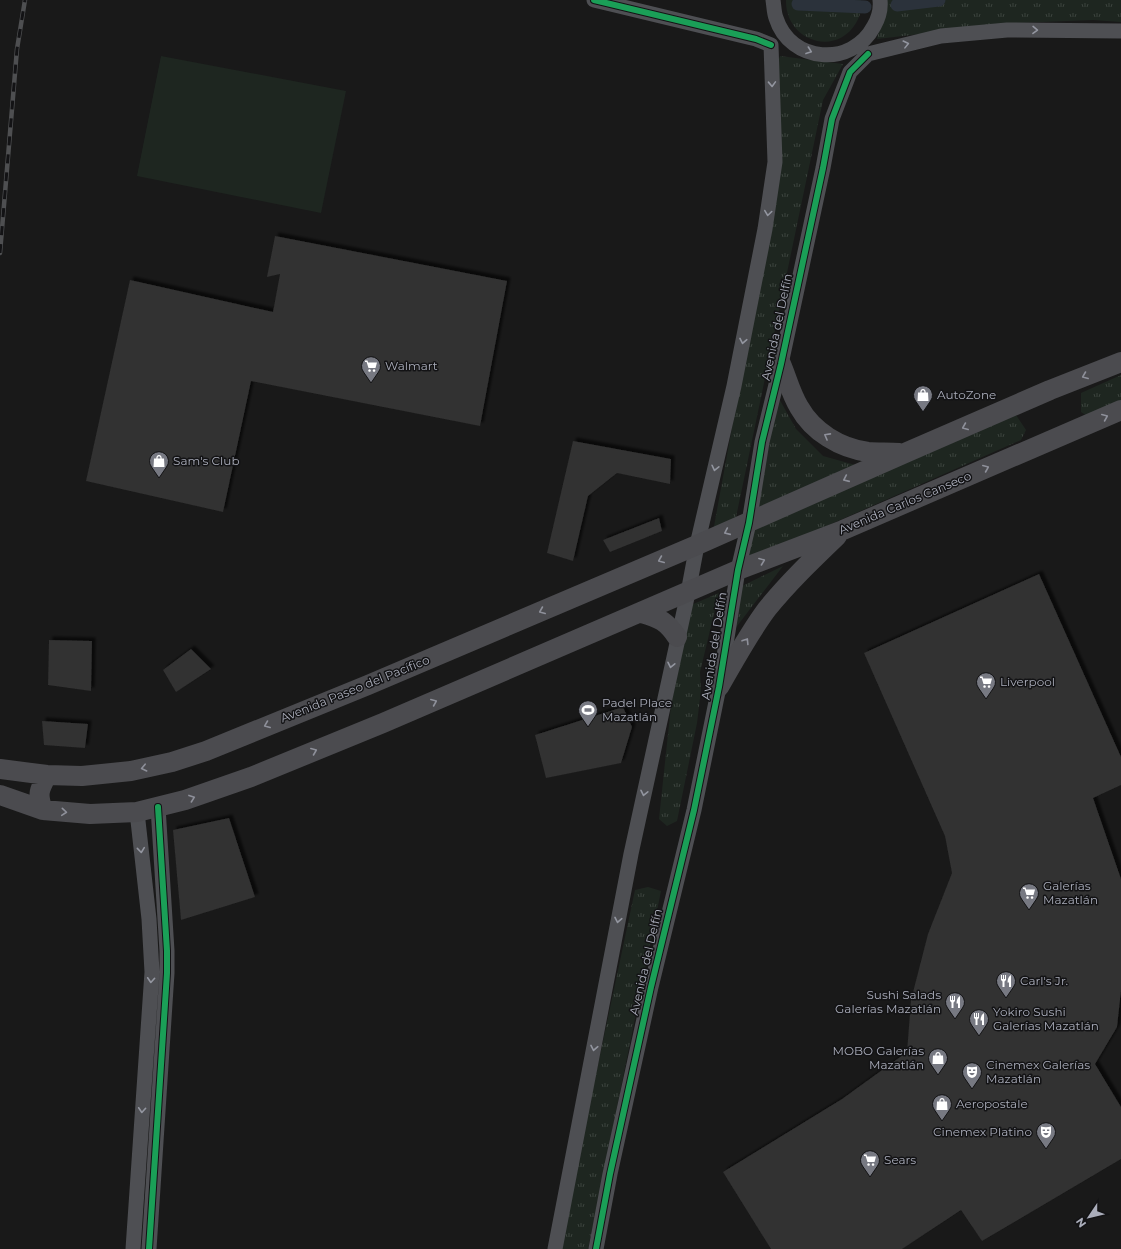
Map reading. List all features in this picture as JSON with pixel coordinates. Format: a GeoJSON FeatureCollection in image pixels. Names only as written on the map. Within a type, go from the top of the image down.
{"type":"FeatureCollection","features":[{"type":"Feature","properties":{"kind":"main road"},"geometry":{"type":"LineString","coordinates":[[697,545],[1050,390],[1121,362]]}},
{"type":"Feature","properties":{"kind":"main road"},"geometry":{"type":"LineString","coordinates":[[781,364],[799,407],[817,430],[826,436],[853,448],[868,452],[905,453]]}},
{"type":"Feature","properties":{"kind":"main road","name":"Avenida Carlos Canseco"},"geometry":{"type":"LineString","coordinates":[[688,593],[738,570],[843,530],[1121,410]]}},
{"type":"Feature","properties":{"kind":"main road"},"geometry":{"type":"LineString","coordinates":[[719,687],[745,641],[767,610],[794,578],[843,530]]}},
{"type":"Feature","properties":{"kind":"main road","name":"Avenida Paseo del Pacífico"},"geometry":{"type":"LineString","coordinates":[[0,769],[46,776],[82,776],[131,771],[172,762],[206,751],[374,682],[697,545]]}},
{"type":"Feature","properties":{"kind":"main road"},"geometry":{"type":"LineString","coordinates":[[0,795],[43,810],[90,814],[137,812],[185,800],[251,777],[383,723],[688,593]]}},
{"type":"Feature","properties":{"kind":"main road"},"geometry":{"type":"LineString","coordinates":[[642,613],[657,617],[664,621],[670,626],[678,637]]}},
{"type":"Feature","properties":{"kind":"main road"},"geometry":{"type":"LineString","coordinates":[[43,810],[39,799],[39,792],[46,776]]}},
{"type":"Feature","properties":{"kind":"street"},"geometry":{"type":"LineString","coordinates":[[594,0],[756,39],[771,45]]}},
{"type":"Feature","properties":{"kind":"street"},"geometry":{"type":"LineString","coordinates":[[773,0],[776,18],[784,34],[794,44],[806,51],[820,55],[834,55],[941,36],[1006,30],[1121,32]]}},
{"type":"Feature","properties":{"kind":"street","name":"Avenida del Delfín"},"geometry":{"type":"LineString","coordinates":[[596,1249],[611,1167],[649,994],[694,810],[719,687],[738,570],[749,523],[762,442],[781,364],[832,119],[850,72],[864,49],[878,20],[880,0]]}},
{"type":"Feature","properties":{"kind":"street"},"geometry":{"type":"LineString","coordinates":[[771,45],[784,34]]}},
{"type":"Feature","properties":{"kind":"street"},"geometry":{"type":"LineString","coordinates":[[555,1249],[631,854],[688,593],[697,545],[734,386],[765,229],[775,162],[771,45]]}},
{"type":"Feature","properties":{"kind":"street"},"geometry":{"type":"LineString","coordinates":[[149,1249],[167,973],[158,807]]}},
{"type":"Feature","properties":{"kind":"street"},"geometry":{"type":"LineString","coordinates":[[133,1249],[152,972],[149,919],[137,812]]}},
{"type":"Feature","properties":{"kind":"street"},"geometry":{"type":"LineString","coordinates":[[137,1195],[152,1196]]}},
{"type":"Feature","properties":{"kind":"green space"},"geometry":{"type":"Polygon","coordinates":[[[786,0],[861,0],[862,3],[860,15],[856,23],[847,34],[836,40],[824,42],[813,40],[802,34],[794,25],[788,14],[786,0]]]}},
{"type":"Feature","properties":{"kind":"green space"},"geometry":{"type":"Polygon","coordinates":[[[885,0],[1121,0],[1121,22],[1093,20],[1016,23],[877,39],[885,0]]]}},
{"type":"Feature","properties":{"kind":"green space"},"geometry":{"type":"Polygon","coordinates":[[[161,56],[346,91],[321,213],[137,176],[161,56]]]}},
{"type":"Feature","properties":{"kind":"green space"},"geometry":{"type":"Polygon","coordinates":[[[780,56],[843,64],[823,100],[735,522],[713,532],[756,296],[777,64],[780,56]]]}},
{"type":"Feature","properties":{"kind":"green space"},"geometry":{"type":"Polygon","coordinates":[[[1121,375],[1121,407],[1092,419],[1081,412],[1081,393],[1121,375]]]}},
{"type":"Feature","properties":{"kind":"green space"},"geometry":{"type":"Polygon","coordinates":[[[777,395],[796,429],[823,456],[859,466],[756,515],[777,395]]]}},
{"type":"Feature","properties":{"kind":"green space"},"geometry":{"type":"Polygon","coordinates":[[[1014,412],[1026,430],[1021,440],[745,562],[749,531],[1014,412]]]}},
{"type":"Feature","properties":{"kind":"green space"},"geometry":{"type":"Polygon","coordinates":[[[783,566],[731,634],[738,588],[783,566]]]}},
{"type":"Feature","properties":{"kind":"green space"},"geometry":{"type":"Polygon","coordinates":[[[719,593],[700,672],[701,690],[697,723],[677,821],[667,826],[659,819],[671,706],[691,605],[719,593]]]}},
{"type":"Feature","properties":{"kind":"green space"},"geometry":{"type":"Polygon","coordinates":[[[648,887],[661,891],[588,1249],[559,1249],[635,890],[648,887]]]}},
{"type":"Feature","properties":{"kind":"building"},"geometry":{"type":"Polygon","coordinates":[[[275,236],[507,281],[480,426],[251,381],[223,512],[86,481],[130,280],[273,312],[280,274],[267,277],[275,236]]]}},
{"type":"Feature","properties":{"kind":"building"},"geometry":{"type":"Polygon","coordinates":[[[573,441],[671,459],[670,484],[617,473],[588,496],[573,561],[547,553],[573,441]]]}},
{"type":"Feature","properties":{"kind":"building"},"geometry":{"type":"Polygon","coordinates":[[[659,518],[662,531],[610,552],[603,540],[659,518]]]}},
{"type":"Feature","properties":{"kind":"building","name":"Galerías Mazatlán"},"geometry":{"type":"Polygon","coordinates":[[[1039,574],[1121,757],[1121,785],[1093,798],[1121,879],[1121,990],[1117,1027],[1095,1064],[1121,1107],[1121,1159],[982,1241],[961,1210],[902,1249],[771,1249],[723,1172],[842,1099],[907,1052],[911,1000],[928,934],[952,873],[945,836],[864,653],[1039,574]]]}},
{"type":"Feature","properties":{"kind":"building"},"geometry":{"type":"Polygon","coordinates":[[[49,640],[92,641],[91,691],[48,685],[49,640]]]}},
{"type":"Feature","properties":{"kind":"building"},"geometry":{"type":"Polygon","coordinates":[[[191,649],[211,669],[176,692],[163,670],[191,649]]]}},
{"type":"Feature","properties":{"kind":"building"},"geometry":{"type":"Polygon","coordinates":[[[623,707],[632,727],[621,763],[546,778],[535,735],[623,707]]]}},
{"type":"Feature","properties":{"kind":"building"},"geometry":{"type":"Polygon","coordinates":[[[42,721],[88,724],[85,748],[44,745],[42,721]]]}},
{"type":"Feature","properties":{"kind":"building"},"geometry":{"type":"Polygon","coordinates":[[[229,818],[255,897],[181,920],[173,830],[229,818]]]}},
{"type":"Feature","properties":{"kind":"waterway"},"geometry":{"type":"LineString","coordinates":[[897,5],[939,0]]}},
{"type":"Feature","properties":{"kind":"waterway"},"geometry":{"type":"LineString","coordinates":[[798,4],[865,7]]}},
{"type":"Feature","properties":{"kind":"railway"},"geometry":{"type":"LineString","coordinates":[[0,253],[17,49],[25,0]]}},
{"type":"Feature","properties":{"kind":"cycle path"},"geometry":{"type":"LineString","coordinates":[[594,0],[756,39],[771,45]]}},
{"type":"Feature","properties":{"kind":"cycle path"},"geometry":{"type":"LineString","coordinates":[[596,1249],[610,1174],[651,987],[694,810],[719,687],[738,570],[749,523],[762,442],[781,364],[832,119],[850,72],[868,54]]}},
{"type":"Feature","properties":{"kind":"cycle path"},"geometry":{"type":"LineString","coordinates":[[149,1249],[167,973],[158,807]]}},
{"type":"Feature","properties":{"kind":"place","name":"Walmart"},"geometry":{"type":"Point","coordinates":[371,383]}},
{"type":"Feature","properties":{"kind":"place","name":"AutoZone"},"geometry":{"type":"Point","coordinates":[923,412]}},
{"type":"Feature","properties":{"kind":"place","name":"Sam's Club"},"geometry":{"type":"Point","coordinates":[159,478]}},
{"type":"Feature","properties":{"kind":"place","name":"Liverpool"},"geometry":{"type":"Point","coordinates":[986,699]}},
{"type":"Feature","properties":{"kind":"place","name":"Padel Place Mazatlán"},"geometry":{"type":"Point","coordinates":[588,727]}},
{"type":"Feature","properties":{"kind":"place","name":"Galerías Mazatlán"},"geometry":{"type":"Point","coordinates":[1029,910]}},
{"type":"Feature","properties":{"kind":"place","name":"Carl's Jr."},"geometry":{"type":"Point","coordinates":[1006,998]}},
{"type":"Feature","properties":{"kind":"place","name":"Sushi Salads Galerías Mazatlán"},"geometry":{"type":"Point","coordinates":[955,1019]}},
{"type":"Feature","properties":{"kind":"place","name":"Yokiro Sushi Galerías Mazatlán"},"geometry":{"type":"Point","coordinates":[979,1036]}},
{"type":"Feature","properties":{"kind":"place","name":"MOBO Galerías Mazatlán"},"geometry":{"type":"Point","coordinates":[938,1075]}},
{"type":"Feature","properties":{"kind":"place","name":"Cinemex Galerías Mazatlán"},"geometry":{"type":"Point","coordinates":[972,1089]}},
{"type":"Feature","properties":{"kind":"place","name":"Aeropostale"},"geometry":{"type":"Point","coordinates":[942,1121]}},
{"type":"Feature","properties":{"kind":"place","name":"Cinemex Platino"},"geometry":{"type":"Point","coordinates":[1046,1149]}},
{"type":"Feature","properties":{"kind":"place","name":"Sears"},"geometry":{"type":"Point","coordinates":[870,1177]}}]}
